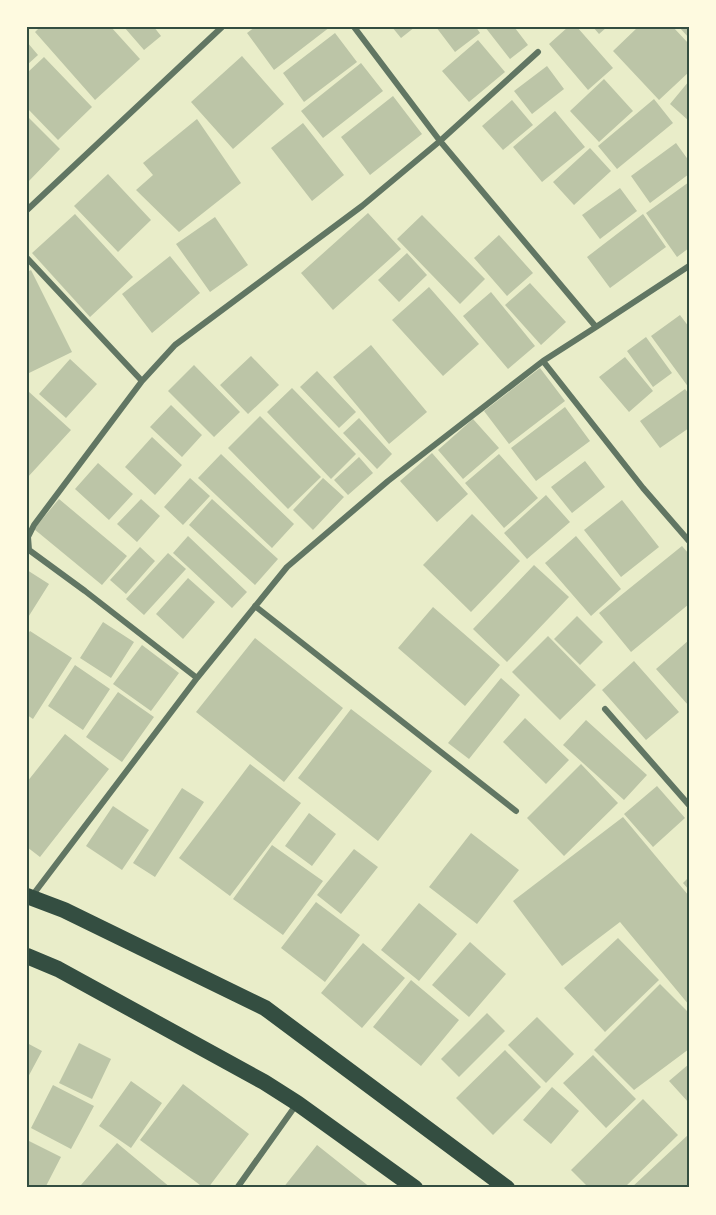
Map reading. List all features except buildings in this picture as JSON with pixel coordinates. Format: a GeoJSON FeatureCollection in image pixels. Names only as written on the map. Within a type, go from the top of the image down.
{"type":"FeatureCollection","features":[{"type":"Feature","properties":{"kind":"highway"},"geometry":{"type":"LineString","coordinates":[[29,897],[64,910],[264,1008],[507,1188]]}},
{"type":"Feature","properties":{"kind":"highway"},"geometry":{"type":"LineString","coordinates":[[27,956],[58,969],[264,1082],[415,1188]]}},
{"type":"Feature","properties":{"kind":"street"},"geometry":{"type":"LineString","coordinates":[[27,210],[222,27]]}},
{"type":"Feature","properties":{"kind":"street"},"geometry":{"type":"LineString","coordinates":[[354,27],[440,141],[596,327]]}},
{"type":"Feature","properties":{"kind":"street"},"geometry":{"type":"LineString","coordinates":[[197,678],[29,550],[28,537],[34,525],[142,381],[175,345],[362,206],[440,141],[538,52]]}},
{"type":"Feature","properties":{"kind":"street"},"geometry":{"type":"LineString","coordinates":[[27,258],[142,381]]}},
{"type":"Feature","properties":{"kind":"street"},"geometry":{"type":"LineString","coordinates":[[29,897],[197,678],[287,567],[388,481],[543,361],[689,266]]}},
{"type":"Feature","properties":{"kind":"street"},"geometry":{"type":"LineString","coordinates":[[543,361],[643,488],[689,541]]}},
{"type":"Feature","properties":{"kind":"street"},"geometry":{"type":"LineString","coordinates":[[255,606],[516,811]]}},
{"type":"Feature","properties":{"kind":"street"},"geometry":{"type":"LineString","coordinates":[[605,709],[689,805]]}},
{"type":"Feature","properties":{"kind":"street"},"geometry":{"type":"LineString","coordinates":[[237,1188],[297,1103]]}}]}
